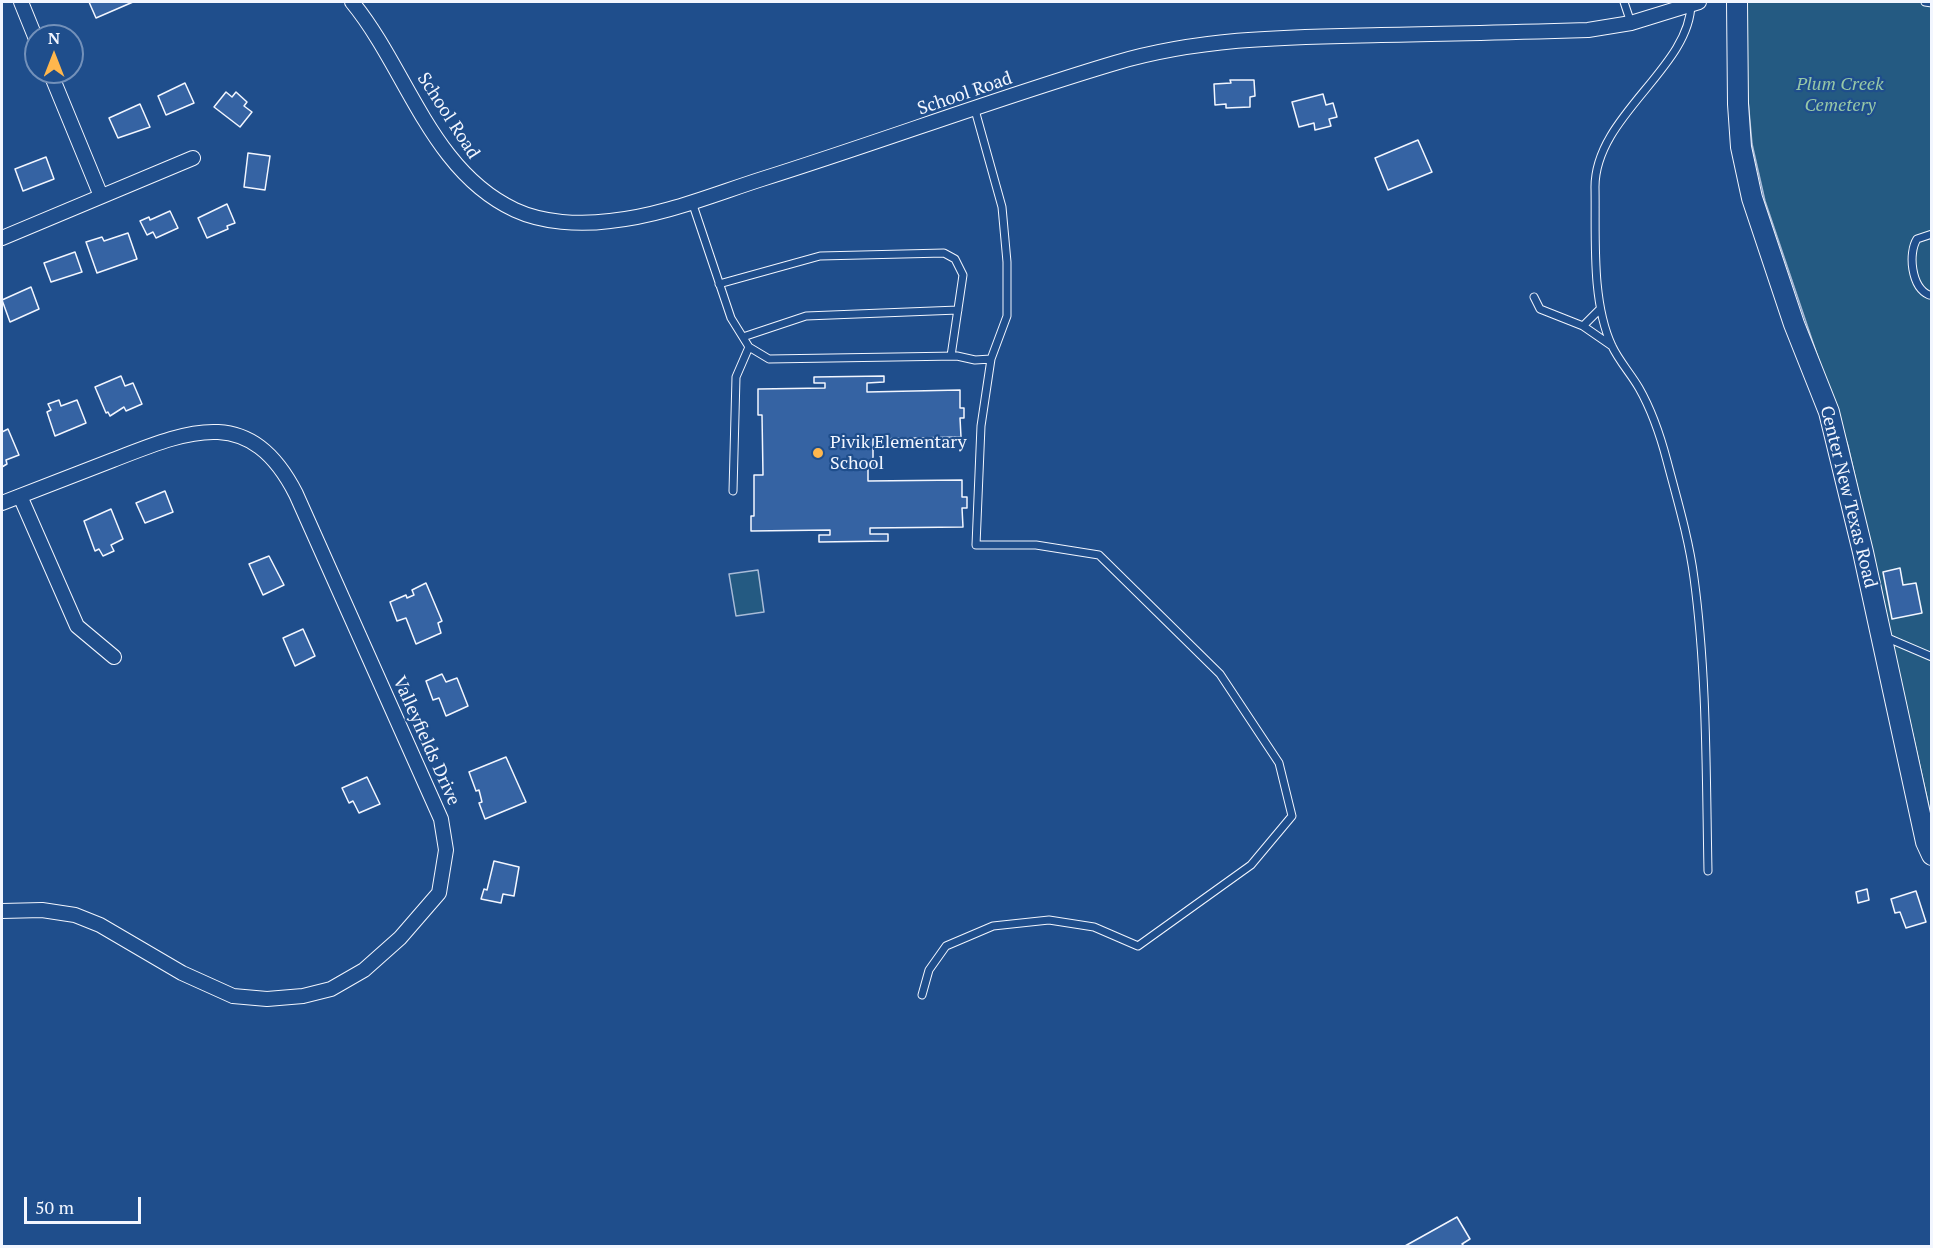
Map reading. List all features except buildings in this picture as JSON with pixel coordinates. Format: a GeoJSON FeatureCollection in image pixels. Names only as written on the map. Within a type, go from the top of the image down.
{"type":"FeatureCollection","features":[{"type":"Feature","properties":{"kind":"street"},"geometry":{"type":"LineString","coordinates":[[21,2],[30,24]]}},
{"type":"Feature","properties":{"kind":"street","name":"School Road"},"geometry":{"type":"LineString","coordinates":[[352,2],[379,38],[435,137],[459,168],[485,191],[516,211],[575,223],[608,222],[648,215],[1117,62],[1189,46],[1268,37],[1588,30],[1631,23],[1695,3]]}},
{"type":"Feature","properties":{"kind":"street","name":"Center New Texas Road"},"geometry":{"type":"LineString","coordinates":[[1737,2],[1738,104],[1741,147],[1752,198],[1794,324],[1829,412],[1926,842],[1932,855]]}},
{"type":"Feature","properties":{"kind":"street"},"geometry":{"type":"LineString","coordinates":[[55,84],[101,196]]}},
{"type":"Feature","properties":{"kind":"street"},"geometry":{"type":"LineString","coordinates":[[2,238],[193,158]]}},
{"type":"Feature","properties":{"kind":"street","name":"Valleyfields Drive"},"geometry":{"type":"LineString","coordinates":[[2,503],[169,438],[204,431],[236,435],[264,450],[283,468],[297,495],[441,819],[446,850],[439,893],[400,938],[364,970],[331,988],[303,996],[267,999],[233,996],[182,973],[100,925],[75,915],[42,910],[2,911]]}},
{"type":"Feature","properties":{"kind":"street"},"geometry":{"type":"LineString","coordinates":[[20,496],[77,626],[114,657]]}},
{"type":"Feature","properties":{"kind":"lane"},"geometry":{"type":"LineString","coordinates":[[1624,2],[1631,23]]}},
{"type":"Feature","properties":{"kind":"lane"},"geometry":{"type":"LineString","coordinates":[[1925,2],[1932,3]]}},
{"type":"Feature","properties":{"kind":"lane"},"geometry":{"type":"LineString","coordinates":[[1695,3],[1686,35],[1627,111],[1605,148],[1595,183],[1600,309],[1612,346],[1641,391],[1667,459],[1694,575],[1706,736],[1708,871]]}},
{"type":"Feature","properties":{"kind":"lane"},"geometry":{"type":"LineString","coordinates":[[922,995],[929,970],[946,945],[993,926],[1049,920],[1094,927],[1138,945],[1251,865],[1292,816],[1279,763],[1220,674],[1099,555],[1036,545],[976,545],[981,426],[991,359],[1007,316],[1007,262],[1002,207],[975,110]]}},
{"type":"Feature","properties":{"kind":"lane"},"geometry":{"type":"LineString","coordinates":[[692,202],[731,318],[749,347],[770,359],[951,356],[975,360],[991,359]]}},
{"type":"Feature","properties":{"kind":"lane"},"geometry":{"type":"LineString","coordinates":[[1929,295],[1919,286],[1910,255],[1917,239],[1932,234]]}},
{"type":"Feature","properties":{"kind":"lane"},"geometry":{"type":"LineString","coordinates":[[719,284],[820,256],[944,253],[955,259],[963,275],[951,356]]}},
{"type":"Feature","properties":{"kind":"lane"},"geometry":{"type":"LineString","coordinates":[[1534,297],[1540,309],[1583,326],[1612,346]]}},
{"type":"Feature","properties":{"kind":"lane"},"geometry":{"type":"LineString","coordinates":[[1583,326],[1600,309]]}},
{"type":"Feature","properties":{"kind":"lane"},"geometry":{"type":"LineString","coordinates":[[743,337],[806,316],[958,310]]}},
{"type":"Feature","properties":{"kind":"lane"},"geometry":{"type":"LineString","coordinates":[[733,490],[736,377],[749,347]]}},
{"type":"Feature","properties":{"kind":"lane"},"geometry":{"type":"LineString","coordinates":[[1881,635],[1932,657]]}},
{"type":"Feature","properties":{"kind":"green space","name":"Plum Creek Cemetery"},"geometry":{"type":"Polygon","coordinates":[[[1744,2],[1931,2],[1931,816],[1848,446],[1765,201],[1752,144],[1746,78],[1744,2]]]}},
{"type":"Feature","properties":{"kind":"green space"},"geometry":{"type":"Polygon","coordinates":[[[758,570],[764,612],[736,616],[729,574],[758,570]]]}},
{"type":"Feature","properties":{"kind":"place","name":"Pivik Elementary School"},"geometry":{"type":"Point","coordinates":[818,453]}}]}
